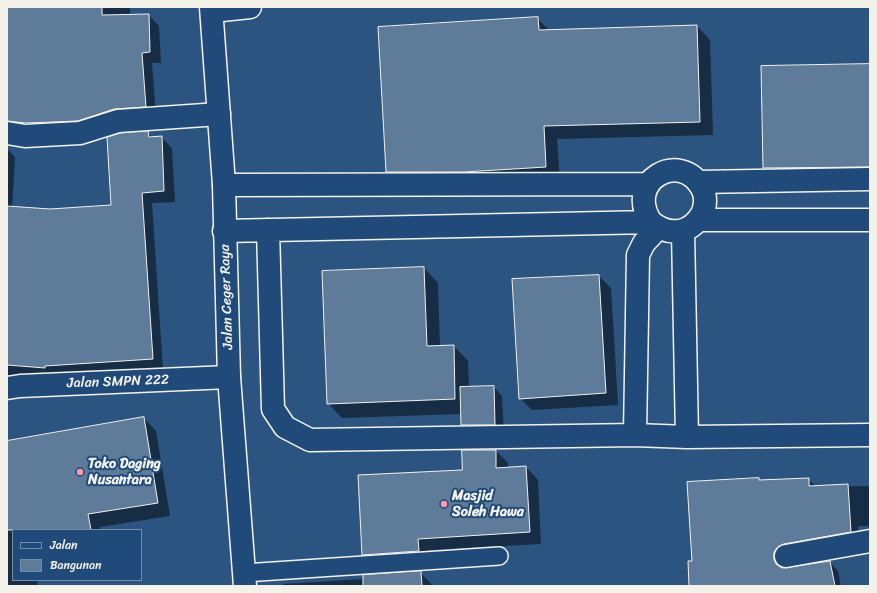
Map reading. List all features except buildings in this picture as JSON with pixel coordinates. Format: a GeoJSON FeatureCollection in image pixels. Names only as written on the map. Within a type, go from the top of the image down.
{"type":"FeatureCollection","features":[{"type":"Feature","properties":{"kind":"street"},"geometry":{"type":"LineString","coordinates":[[212,9],[250,7]]}},
{"type":"Feature","properties":{"kind":"street","name":"Jalan Ceger Raya"},"geometry":{"type":"LineString","coordinates":[[212,9],[224,185],[229,377],[245,579]]}},
{"type":"Feature","properties":{"kind":"street"},"geometry":{"type":"LineString","coordinates":[[7,133],[25,136],[80,133],[118,121],[219,114]]}},
{"type":"Feature","properties":{"kind":"street"},"geometry":{"type":"LineString","coordinates":[[654,225],[645,214],[643,204],[643,194],[647,184],[656,176],[666,171],[678,170],[689,174],[698,182],[704,191],[705,201],[703,212],[691,225],[687,437]]}},
{"type":"Feature","properties":{"kind":"street"},"geometry":{"type":"LineString","coordinates":[[698,182],[870,179]]}},
{"type":"Feature","properties":{"kind":"street"},"geometry":{"type":"LineString","coordinates":[[224,185],[647,184]]}},
{"type":"Feature","properties":{"kind":"street"},"geometry":{"type":"LineString","coordinates":[[224,231],[654,225],[675,232],[691,225],[870,220]]}},
{"type":"Feature","properties":{"kind":"street"},"geometry":{"type":"LineString","coordinates":[[635,435],[638,255],[654,225]]}},
{"type":"Feature","properties":{"kind":"street"},"geometry":{"type":"LineString","coordinates":[[268,230],[273,409],[286,427],[310,440],[635,435],[687,437],[870,435]]}},
{"type":"Feature","properties":{"kind":"street","name":"Jalan SMPN 222"},"geometry":{"type":"LineString","coordinates":[[7,388],[20,386],[229,377]]}},
{"type":"Feature","properties":{"kind":"street"},"geometry":{"type":"LineString","coordinates":[[786,556],[870,541]]}},
{"type":"Feature","properties":{"kind":"lane"},"geometry":{"type":"LineString","coordinates":[[245,579],[499,556]]}},
{"type":"Feature","properties":{"kind":"place","name":"Toko Daging Nusantara"},"geometry":{"type":"Point","coordinates":[80,472]}},
{"type":"Feature","properties":{"kind":"place","name":"Masjid Soleh Hawa"},"geometry":{"type":"Point","coordinates":[444,504]}}]}
